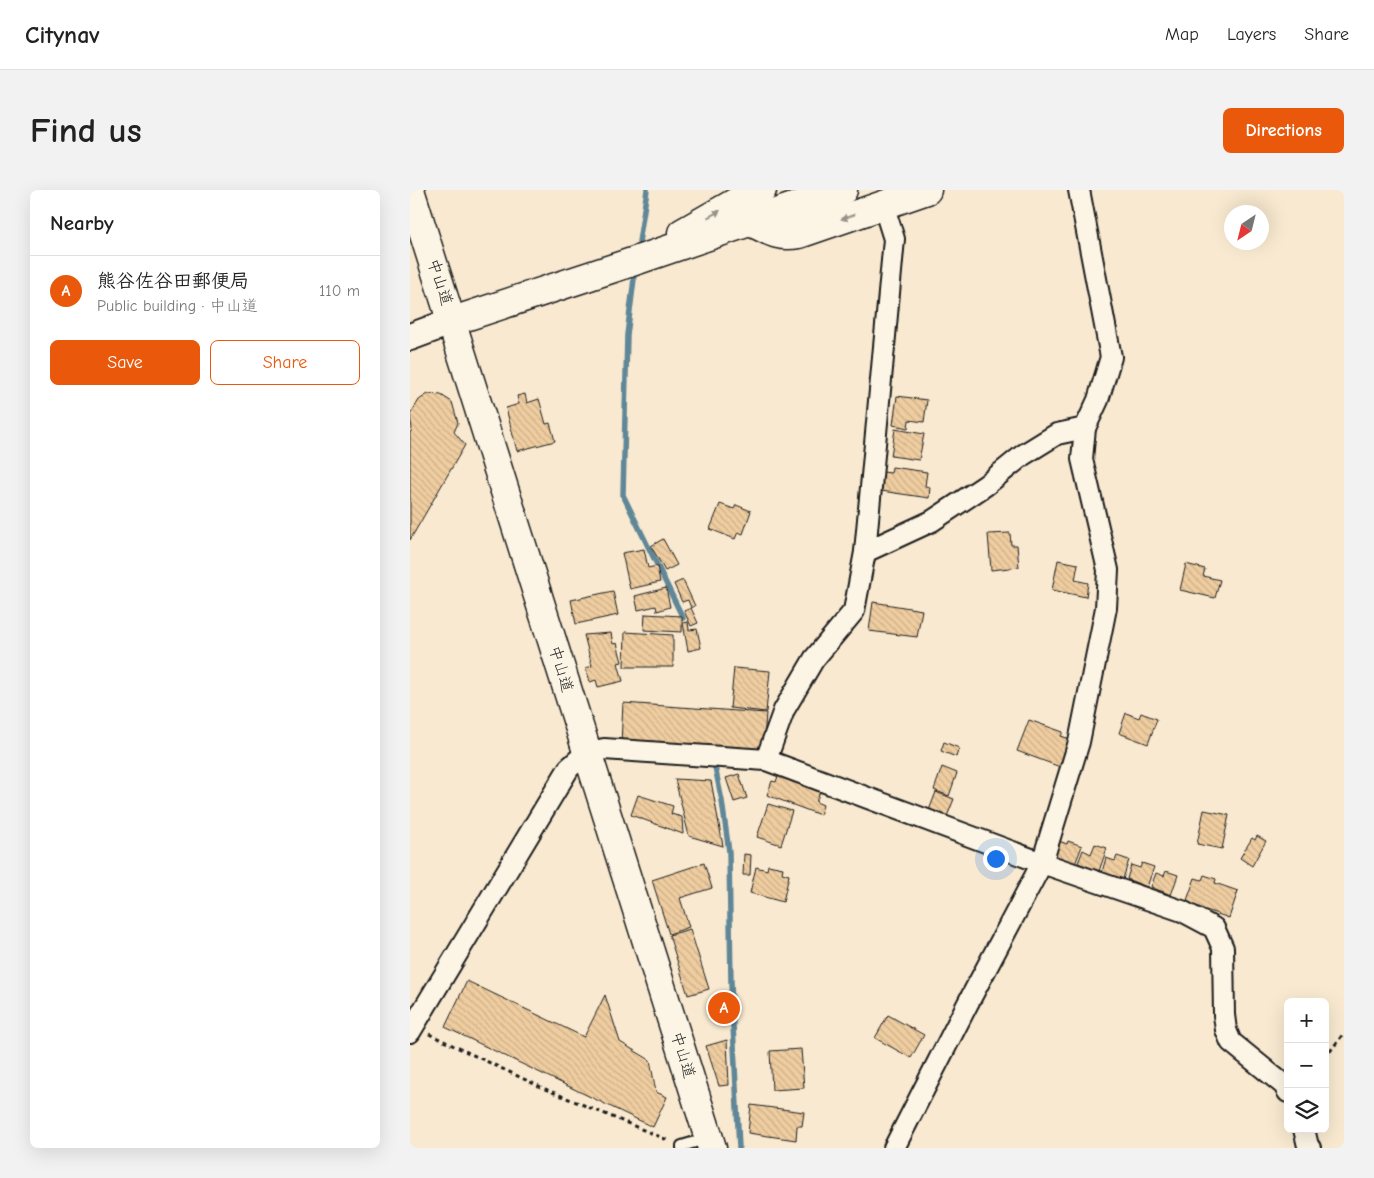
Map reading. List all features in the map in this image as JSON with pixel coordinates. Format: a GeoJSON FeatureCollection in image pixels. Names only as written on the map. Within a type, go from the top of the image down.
{"type":"FeatureCollection","features":[{"type":"Feature","properties":{"kind":"main road","name":"中山道"},"geometry":{"type":"LineString","coordinates":[[410,190],[453,321],[710,1143]]}},
{"type":"Feature","properties":{"kind":"main road"},"geometry":{"type":"LineString","coordinates":[[626,264],[730,205],[762,190]]}},
{"type":"Feature","properties":{"kind":"main road"},"geometry":{"type":"LineString","coordinates":[[453,321],[843,190]]}},
{"type":"Feature","properties":{"kind":"main road"},"geometry":{"type":"LineString","coordinates":[[751,222],[786,237],[927,190]]}},
{"type":"Feature","properties":{"kind":"street"},"geometry":{"type":"LineString","coordinates":[[894,1148],[1042,863],[1079,742],[1106,608],[1108,570],[1082,459],[1085,428],[1098,400],[1111,357],[1079,190]]}},
{"type":"Feature","properties":{"kind":"street"},"geometry":{"type":"LineString","coordinates":[[766,760],[784,710],[814,659],[854,611],[865,552],[894,240],[883,204]]}},
{"type":"Feature","properties":{"kind":"street"},"geometry":{"type":"LineString","coordinates":[[410,337],[453,321]]}},
{"type":"Feature","properties":{"kind":"street"},"geometry":{"type":"LineString","coordinates":[[865,552],[932,521],[986,485],[1023,455],[1057,434],[1085,428]]}},
{"type":"Feature","properties":{"kind":"street"},"geometry":{"type":"LineString","coordinates":[[412,1029],[569,768],[587,752],[604,749],[766,760],[1042,863],[1182,911],[1214,928],[1223,948],[1224,1015],[1226,1030],[1231,1042],[1286,1088]]}},
{"type":"Feature","properties":{"kind":"street"},"geometry":{"type":"LineString","coordinates":[[1305,1133],[1310,1148]]}},
{"type":"Feature","properties":{"kind":"lane"},"geometry":{"type":"LineString","coordinates":[[682,1147],[710,1143]]}},
{"type":"Feature","properties":{"kind":"path"},"geometry":{"type":"LineString","coordinates":[[412,1029],[545,1089],[682,1147]]}},
{"type":"Feature","properties":{"kind":"path"},"geometry":{"type":"LineString","coordinates":[[1329,1053],[1344,1032]]}},
{"type":"Feature","properties":{"kind":"building"},"geometry":{"type":"Polygon","coordinates":[[[428,394],[441,395],[452,402],[458,423],[454,432],[465,445],[410,540],[410,433],[412,429],[410,415],[419,400],[428,394]]]}},
{"type":"Feature","properties":{"kind":"building"},"geometry":{"type":"Polygon","coordinates":[[[525,394],[527,403],[539,399],[546,424],[550,423],[555,441],[517,451],[506,408],[519,404],[517,396],[525,394]]]}},
{"type":"Feature","properties":{"kind":"building"},"geometry":{"type":"Polygon","coordinates":[[[897,396],[927,400],[924,422],[909,420],[908,428],[893,425],[897,396]]]}},
{"type":"Feature","properties":{"kind":"building"},"geometry":{"type":"Polygon","coordinates":[[[895,429],[924,434],[919,460],[891,456],[895,429]]]}},
{"type":"Feature","properties":{"kind":"building"},"geometry":{"type":"Polygon","coordinates":[[[892,467],[927,472],[925,486],[930,487],[929,498],[881,491],[883,472],[891,473],[892,467]]]}},
{"type":"Feature","properties":{"kind":"building"},"geometry":{"type":"Polygon","coordinates":[[[720,504],[734,509],[736,505],[751,511],[743,534],[738,532],[735,539],[710,529],[720,504]]]}},
{"type":"Feature","properties":{"kind":"building"},"geometry":{"type":"Polygon","coordinates":[[[1010,533],[1011,545],[1017,545],[1019,567],[991,570],[988,534],[1010,533]]]}},
{"type":"Feature","properties":{"kind":"building"},"geometry":{"type":"Polygon","coordinates":[[[663,539],[677,565],[665,571],[651,546],[663,539]]]}},
{"type":"Feature","properties":{"kind":"building"},"geometry":{"type":"Polygon","coordinates":[[[644,549],[648,568],[657,566],[660,582],[630,589],[622,553],[644,549]]]}},
{"type":"Feature","properties":{"kind":"building"},"geometry":{"type":"Polygon","coordinates":[[[1058,560],[1078,564],[1075,580],[1088,583],[1086,597],[1052,590],[1058,560]]]}},
{"type":"Feature","properties":{"kind":"building"},"geometry":{"type":"Polygon","coordinates":[[[1186,564],[1205,569],[1203,576],[1220,580],[1215,598],[1180,590],[1186,564]]]}},
{"type":"Feature","properties":{"kind":"building"},"geometry":{"type":"Polygon","coordinates":[[[683,580],[695,606],[691,608],[688,600],[682,602],[674,584],[683,580]]]}},
{"type":"Feature","properties":{"kind":"building"},"geometry":{"type":"Polygon","coordinates":[[[666,588],[670,607],[657,611],[656,606],[638,610],[635,596],[666,588]]]}},
{"type":"Feature","properties":{"kind":"building"},"geometry":{"type":"Polygon","coordinates":[[[613,591],[618,615],[576,624],[571,600],[613,591]]]}},
{"type":"Feature","properties":{"kind":"building"},"geometry":{"type":"Polygon","coordinates":[[[873,602],[922,610],[917,637],[869,631],[873,602]]]}},
{"type":"Feature","properties":{"kind":"building"},"geometry":{"type":"Polygon","coordinates":[[[691,608],[698,623],[691,626],[684,611],[691,608]]]}},
{"type":"Feature","properties":{"kind":"building"},"geometry":{"type":"Polygon","coordinates":[[[645,614],[682,616],[682,632],[644,630],[645,614]]]}},
{"type":"Feature","properties":{"kind":"building"},"geometry":{"type":"Polygon","coordinates":[[[688,622],[689,630],[697,629],[701,648],[688,651],[683,623],[688,622]]]}},
{"type":"Feature","properties":{"kind":"building"},"geometry":{"type":"Polygon","coordinates":[[[625,632],[673,635],[673,667],[624,667],[625,632]]]}},
{"type":"Feature","properties":{"kind":"building"},"geometry":{"type":"Polygon","coordinates":[[[611,633],[613,644],[617,643],[622,662],[618,663],[623,681],[598,687],[596,680],[590,682],[586,668],[592,666],[584,635],[611,633]]]}},
{"type":"Feature","properties":{"kind":"building"},"geometry":{"type":"Polygon","coordinates":[[[734,668],[770,671],[766,712],[730,708],[734,668]]]}},
{"type":"Feature","properties":{"kind":"building"},"geometry":{"type":"Polygon","coordinates":[[[623,703],[766,713],[763,754],[621,744],[623,703]]]}},
{"type":"Feature","properties":{"kind":"building"},"geometry":{"type":"Polygon","coordinates":[[[1126,713],[1139,718],[1141,713],[1157,719],[1148,744],[1119,733],[1126,713]]]}},
{"type":"Feature","properties":{"kind":"building"},"geometry":{"type":"Polygon","coordinates":[[[1029,720],[1063,732],[1061,736],[1073,740],[1063,768],[1017,751],[1029,720]]]}},
{"type":"Feature","properties":{"kind":"building"},"geometry":{"type":"Polygon","coordinates":[[[944,742],[959,748],[956,757],[941,751],[944,742]]]}},
{"type":"Feature","properties":{"kind":"building"},"geometry":{"type":"Polygon","coordinates":[[[942,767],[957,773],[949,796],[934,790],[942,767]]]}},
{"type":"Feature","properties":{"kind":"building"},"geometry":{"type":"Polygon","coordinates":[[[779,773],[821,789],[816,802],[823,805],[820,815],[767,795],[772,781],[776,782],[779,773]]]}},
{"type":"Feature","properties":{"kind":"building"},"geometry":{"type":"Polygon","coordinates":[[[739,774],[747,798],[734,802],[726,778],[739,774]]]}},
{"type":"Feature","properties":{"kind":"building"},"geometry":{"type":"Polygon","coordinates":[[[675,779],[711,781],[723,846],[689,836],[675,779]]]}},
{"type":"Feature","properties":{"kind":"building"},"geometry":{"type":"Polygon","coordinates":[[[936,792],[954,799],[946,819],[928,813],[936,792]]]}},
{"type":"Feature","properties":{"kind":"building"},"geometry":{"type":"Polygon","coordinates":[[[638,795],[673,806],[671,814],[682,817],[683,834],[631,815],[638,795]]]}},
{"type":"Feature","properties":{"kind":"building"},"geometry":{"type":"Polygon","coordinates":[[[768,804],[792,811],[781,845],[757,837],[768,804]]]}},
{"type":"Feature","properties":{"kind":"building"},"geometry":{"type":"Polygon","coordinates":[[[1204,810],[1229,815],[1222,849],[1197,844],[1204,810]]]}},
{"type":"Feature","properties":{"kind":"building"},"geometry":{"type":"Polygon","coordinates":[[[1257,836],[1266,841],[1252,866],[1240,858],[1252,838],[1255,840],[1257,836]]]}},
{"type":"Feature","properties":{"kind":"building"},"geometry":{"type":"Polygon","coordinates":[[[1059,841],[1067,844],[1068,841],[1082,846],[1075,864],[1054,856],[1059,841]]]}},
{"type":"Feature","properties":{"kind":"building"},"geometry":{"type":"Polygon","coordinates":[[[1095,844],[1107,848],[1099,871],[1078,863],[1083,850],[1091,854],[1095,844]]]}},
{"type":"Feature","properties":{"kind":"building"},"geometry":{"type":"Polygon","coordinates":[[[744,854],[751,855],[750,875],[743,875],[744,854]]]}},
{"type":"Feature","properties":{"kind":"building"},"geometry":{"type":"Polygon","coordinates":[[[1117,856],[1129,860],[1123,879],[1102,872],[1106,858],[1115,861],[1117,856]]]}},
{"type":"Feature","properties":{"kind":"building"},"geometry":{"type":"Polygon","coordinates":[[[704,863],[712,888],[680,898],[689,927],[669,934],[652,880],[704,863]]]}},
{"type":"Feature","properties":{"kind":"building"},"geometry":{"type":"Polygon","coordinates":[[[1142,863],[1154,867],[1147,887],[1127,879],[1131,865],[1140,868],[1142,863]]]}},
{"type":"Feature","properties":{"kind":"building"},"geometry":{"type":"Polygon","coordinates":[[[768,865],[783,868],[782,873],[789,875],[783,902],[750,893],[756,867],[767,870],[768,865]]]}},
{"type":"Feature","properties":{"kind":"building"},"geometry":{"type":"Polygon","coordinates":[[[1166,871],[1178,875],[1171,895],[1151,887],[1156,873],[1164,876],[1166,871]]]}},
{"type":"Feature","properties":{"kind":"building"},"geometry":{"type":"Polygon","coordinates":[[[1204,875],[1216,879],[1215,883],[1238,891],[1229,918],[1186,903],[1195,878],[1202,880],[1204,875]]]}},
{"type":"Feature","properties":{"kind":"building"},"geometry":{"type":"Polygon","coordinates":[[[690,929],[709,989],[688,995],[669,935],[690,929]]]}},
{"type":"Feature","properties":{"kind":"building"},"geometry":{"type":"Polygon","coordinates":[[[467,981],[584,1037],[605,995],[620,1042],[650,1060],[656,1092],[667,1097],[653,1127],[445,1027],[467,981]]]}},
{"type":"Feature","properties":{"kind":"building"},"geometry":{"type":"Polygon","coordinates":[[[888,1015],[924,1035],[911,1058],[875,1038],[888,1015]]]}},
{"type":"Feature","properties":{"kind":"building"},"geometry":{"type":"Polygon","coordinates":[[[727,1040],[729,1085],[719,1086],[706,1046],[727,1040]]]}},
{"type":"Feature","properties":{"kind":"building"},"geometry":{"type":"Polygon","coordinates":[[[801,1049],[804,1088],[772,1090],[770,1051],[801,1049]]]}},
{"type":"Feature","properties":{"kind":"building"},"geometry":{"type":"Polygon","coordinates":[[[751,1105],[804,1112],[802,1126],[797,1126],[796,1140],[748,1133],[751,1105]]]}},
{"type":"Feature","properties":{"kind":"waterway"},"geometry":{"type":"LineString","coordinates":[[639,242],[647,190]]}},
{"type":"Feature","properties":{"kind":"waterway"},"geometry":{"type":"LineString","coordinates":[[634,279],[627,335],[623,495],[683,618]]}},
{"type":"Feature","properties":{"kind":"waterway"},"geometry":{"type":"LineString","coordinates":[[714,762],[729,852],[731,984],[739,1148]]}},
{"type":"Feature","properties":{"kind":"place","name":"熊谷佐谷田郵便局"},"geometry":{"type":"Point","coordinates":[724,1008]}}]}
